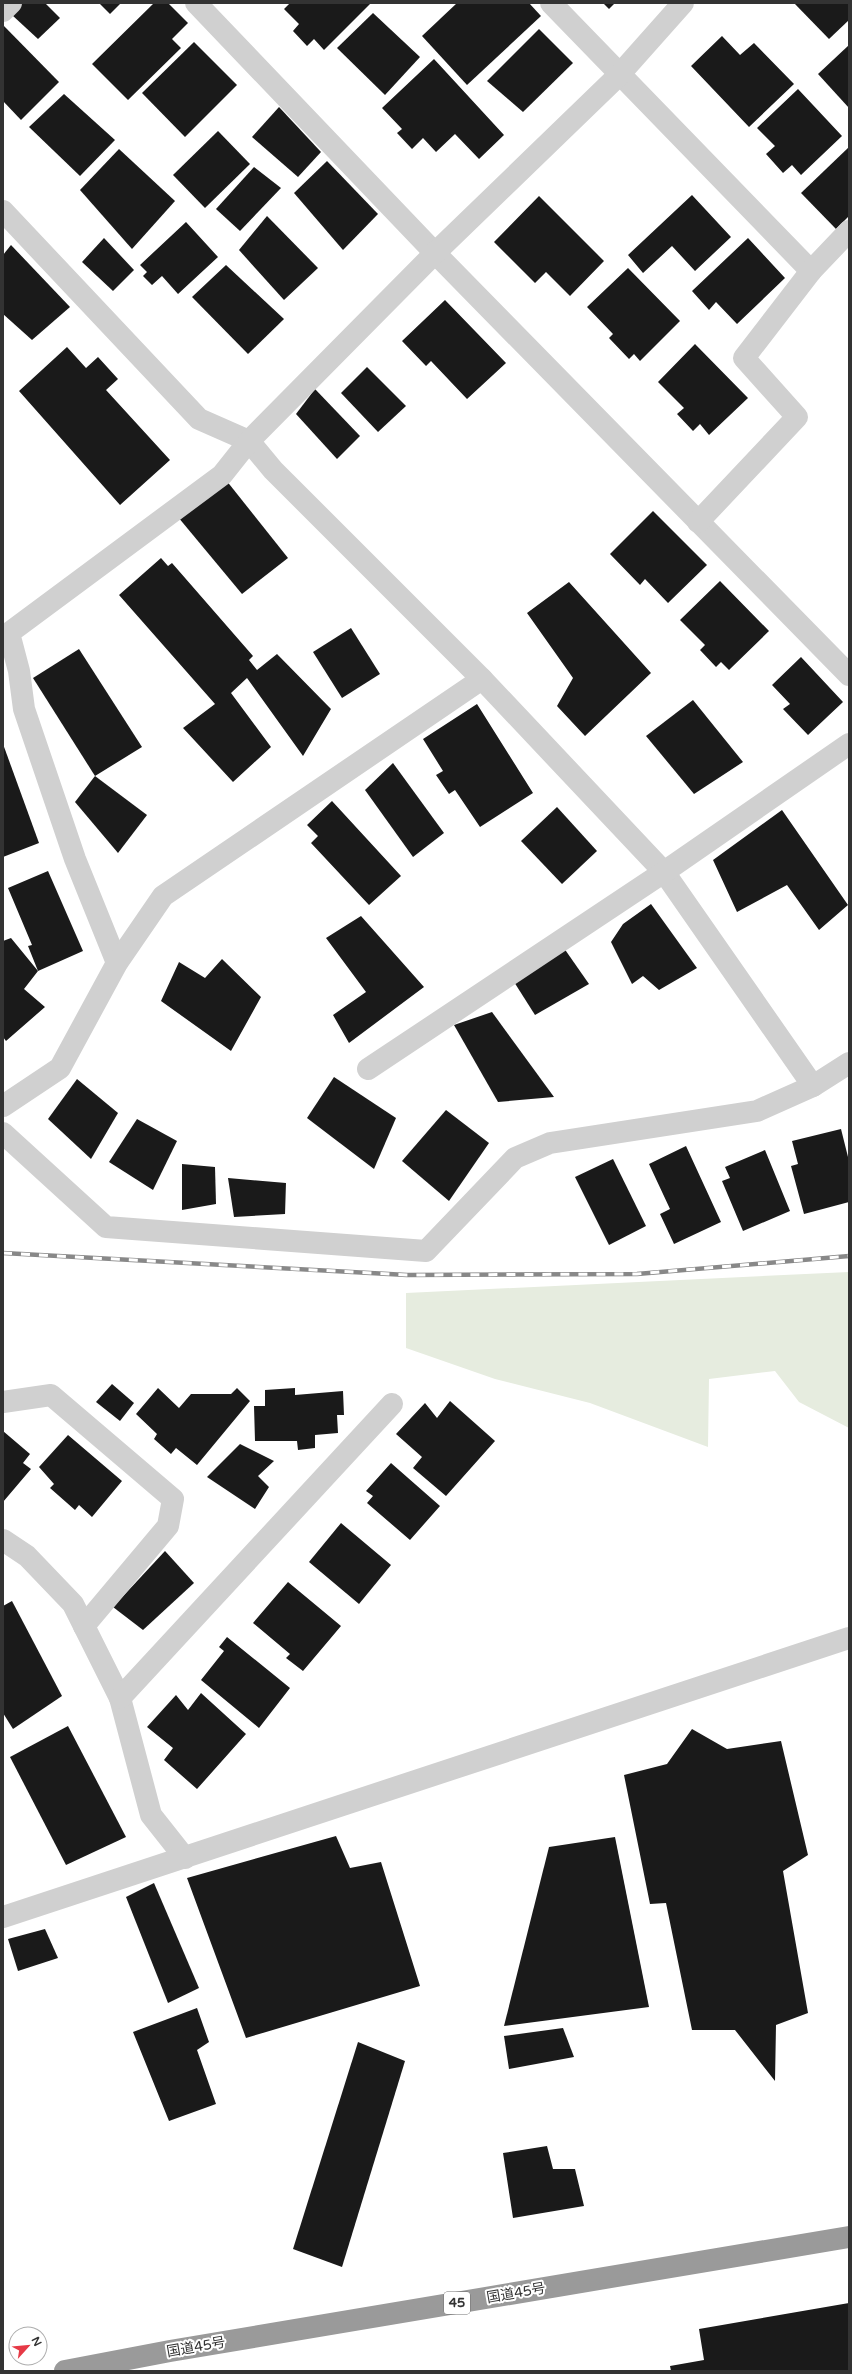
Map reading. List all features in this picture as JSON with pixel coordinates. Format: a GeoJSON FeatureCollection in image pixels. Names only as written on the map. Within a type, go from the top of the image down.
{"type":"FeatureCollection","features":[{"type":"Feature","properties":{"kind":"highway","name":"国道45号"},"geometry":{"type":"LineString","coordinates":[[65,2371],[178,2350],[849,2237]]}},
{"type":"Feature","properties":{"kind":"street"},"geometry":{"type":"LineString","coordinates":[[3,11],[11,3]]}},
{"type":"Feature","properties":{"kind":"street"},"geometry":{"type":"LineString","coordinates":[[196,3],[435,253],[849,675]]}},
{"type":"Feature","properties":{"kind":"street"},"geometry":{"type":"LineString","coordinates":[[551,3],[811,271]]}},
{"type":"Feature","properties":{"kind":"street"},"geometry":{"type":"LineString","coordinates":[[118,963],[75,859],[24,709],[18,671],[9,633],[222,475],[249,441],[435,253],[619,74],[683,3]]}},
{"type":"Feature","properties":{"kind":"street"},"geometry":{"type":"LineString","coordinates":[[3,210],[199,419],[249,441],[273,470],[482,680],[664,872],[814,1086]]}},
{"type":"Feature","properties":{"kind":"street"},"geometry":{"type":"LineString","coordinates":[[698,522],[798,417],[744,358],[811,271],[849,231]]}},
{"type":"Feature","properties":{"kind":"street"},"geometry":{"type":"LineString","coordinates":[[3,1106],[60,1068],[118,963],[163,896],[482,680]]}},
{"type":"Feature","properties":{"kind":"street"},"geometry":{"type":"LineString","coordinates":[[368,1069],[664,872],[849,744]]}},
{"type":"Feature","properties":{"kind":"street"},"geometry":{"type":"LineString","coordinates":[[3,1133],[106,1227],[426,1251],[515,1158],[550,1143],[757,1111],[814,1086],[849,1063]]}},
{"type":"Feature","properties":{"kind":"street"},"geometry":{"type":"LineString","coordinates":[[3,1402],[51,1395],[173,1499],[168,1526],[84,1626]]}},
{"type":"Feature","properties":{"kind":"street"},"geometry":{"type":"LineString","coordinates":[[120,1698],[392,1404]]}},
{"type":"Feature","properties":{"kind":"street"},"geometry":{"type":"LineString","coordinates":[[3,1540],[27,1556],[73,1604],[120,1698],[151,1815],[185,1858]]}},
{"type":"Feature","properties":{"kind":"street"},"geometry":{"type":"LineString","coordinates":[[3,1918],[849,1638]]}},
{"type":"Feature","properties":{"kind":"shaded area"},"geometry":{"type":"Polygon","coordinates":[[[849,1272],[849,1428],[799,1402],[775,1371],[709,1379],[708,1447],[590,1403],[495,1379],[406,1348],[406,1293],[849,1272]]]}},
{"type":"Feature","properties":{"kind":"building"},"geometry":{"type":"Polygon","coordinates":[[[22,3],[45,3],[60,18],[38,39],[12,15],[22,3]]]}},
{"type":"Feature","properties":{"kind":"building"},"geometry":{"type":"Polygon","coordinates":[[[99,3],[121,3],[110,14],[99,3]]]}},
{"type":"Feature","properties":{"kind":"building"},"geometry":{"type":"Polygon","coordinates":[[[154,3],[168,3],[188,23],[172,39],[181,48],[128,100],[92,64],[154,3]]]}},
{"type":"Feature","properties":{"kind":"building"},"geometry":{"type":"Polygon","coordinates":[[[290,3],[371,3],[324,50],[314,39],[307,46],[293,31],[299,24],[284,9],[290,3]]]}},
{"type":"Feature","properties":{"kind":"building"},"geometry":{"type":"Polygon","coordinates":[[[457,3],[529,3],[541,16],[467,85],[422,36],[457,3]]]}},
{"type":"Feature","properties":{"kind":"building"},"geometry":{"type":"Polygon","coordinates":[[[603,3],[615,3],[609,9],[603,3]]]}},
{"type":"Feature","properties":{"kind":"building"},"geometry":{"type":"Polygon","coordinates":[[[794,3],[849,3],[849,20],[829,39],[794,3]]]}},
{"type":"Feature","properties":{"kind":"building"},"geometry":{"type":"Polygon","coordinates":[[[373,13],[420,57],[385,95],[337,48],[373,13]]]}},
{"type":"Feature","properties":{"kind":"building"},"geometry":{"type":"Polygon","coordinates":[[[3,25],[59,82],[21,120],[3,101],[3,25]]]}},
{"type":"Feature","properties":{"kind":"building"},"geometry":{"type":"Polygon","coordinates":[[[539,29],[573,63],[523,112],[487,81],[539,29]]]}},
{"type":"Feature","properties":{"kind":"building"},"geometry":{"type":"Polygon","coordinates":[[[722,36],[740,55],[754,43],[794,84],[749,127],[691,66],[722,36]]]}},
{"type":"Feature","properties":{"kind":"building"},"geometry":{"type":"Polygon","coordinates":[[[194,42],[237,85],[185,137],[142,93],[194,42]]]}},
{"type":"Feature","properties":{"kind":"building"},"geometry":{"type":"Polygon","coordinates":[[[849,45],[849,108],[818,74],[849,45]]]}},
{"type":"Feature","properties":{"kind":"building"},"geometry":{"type":"Polygon","coordinates":[[[434,59],[504,135],[479,159],[455,134],[436,152],[423,138],[412,149],[397,133],[402,129],[382,108],[434,59]]]}},
{"type":"Feature","properties":{"kind":"building"},"geometry":{"type":"Polygon","coordinates":[[[798,89],[842,136],[801,175],[792,165],[783,173],[766,154],[775,146],[757,128],[798,89]]]}},
{"type":"Feature","properties":{"kind":"building"},"geometry":{"type":"Polygon","coordinates":[[[64,94],[115,140],[80,176],[29,127],[64,94]]]}},
{"type":"Feature","properties":{"kind":"building"},"geometry":{"type":"Polygon","coordinates":[[[279,107],[321,152],[298,177],[252,137],[279,107]]]}},
{"type":"Feature","properties":{"kind":"building"},"geometry":{"type":"Polygon","coordinates":[[[218,131],[250,164],[205,208],[173,175],[218,131]]]}},
{"type":"Feature","properties":{"kind":"building"},"geometry":{"type":"Polygon","coordinates":[[[849,147],[849,216],[836,229],[801,193],[849,147]]]}},
{"type":"Feature","properties":{"kind":"building"},"geometry":{"type":"Polygon","coordinates":[[[119,149],[175,201],[132,249],[80,190],[119,149]]]}},
{"type":"Feature","properties":{"kind":"building"},"geometry":{"type":"Polygon","coordinates":[[[327,161],[378,214],[343,250],[294,193],[327,161]]]}},
{"type":"Feature","properties":{"kind":"building"},"geometry":{"type":"Polygon","coordinates":[[[254,167],[281,188],[240,231],[216,209],[254,167]]]}},
{"type":"Feature","properties":{"kind":"building"},"geometry":{"type":"Polygon","coordinates":[[[692,195],[731,237],[695,271],[672,246],[643,273],[628,255],[692,195]]]}},
{"type":"Feature","properties":{"kind":"building"},"geometry":{"type":"Polygon","coordinates":[[[539,196],[604,261],[570,296],[546,272],[535,283],[494,242],[539,196]]]}},
{"type":"Feature","properties":{"kind":"building"},"geometry":{"type":"Polygon","coordinates":[[[267,216],[318,268],[284,300],[239,250],[267,216]]]}},
{"type":"Feature","properties":{"kind":"building"},"geometry":{"type":"Polygon","coordinates":[[[186,222],[218,257],[178,294],[162,276],[152,285],[143,276],[147,272],[140,265],[186,222]]]}},
{"type":"Feature","properties":{"kind":"building"},"geometry":{"type":"Polygon","coordinates":[[[104,238],[134,270],[113,291],[82,262],[104,238]]]}},
{"type":"Feature","properties":{"kind":"building"},"geometry":{"type":"Polygon","coordinates":[[[748,238],[785,278],[737,324],[716,302],[709,310],[692,291],[748,238]]]}},
{"type":"Feature","properties":{"kind":"building"},"geometry":{"type":"Polygon","coordinates":[[[11,245],[70,307],[32,340],[3,314],[3,255],[11,245]]]}},
{"type":"Feature","properties":{"kind":"building"},"geometry":{"type":"Polygon","coordinates":[[[226,265],[284,319],[248,354],[192,297],[226,265]]]}},
{"type":"Feature","properties":{"kind":"building"},"geometry":{"type":"Polygon","coordinates":[[[628,268],[680,321],[640,361],[634,354],[629,359],[609,338],[613,334],[587,307],[628,268]]]}},
{"type":"Feature","properties":{"kind":"building"},"geometry":{"type":"Polygon","coordinates":[[[445,300],[506,363],[467,399],[431,361],[426,366],[402,341],[445,300]]]}},
{"type":"Feature","properties":{"kind":"building"},"geometry":{"type":"Polygon","coordinates":[[[695,344],[748,398],[709,435],[700,424],[693,431],[677,414],[684,408],[658,382],[695,344]]]}},
{"type":"Feature","properties":{"kind":"building"},"geometry":{"type":"Polygon","coordinates":[[[67,347],[86,368],[98,357],[118,379],[106,390],[170,460],[120,505],[19,391],[67,347]]]}},
{"type":"Feature","properties":{"kind":"building"},"geometry":{"type":"Polygon","coordinates":[[[367,367],[406,406],[378,432],[341,393],[367,367]]]}},
{"type":"Feature","properties":{"kind":"building"},"geometry":{"type":"Polygon","coordinates":[[[315,389],[360,436],[337,459],[296,414],[315,389]]]}},
{"type":"Feature","properties":{"kind":"building"},"geometry":{"type":"Polygon","coordinates":[[[222,475],[288,558],[242,594],[173,511],[222,475]]]}},
{"type":"Feature","properties":{"kind":"building"},"geometry":{"type":"Polygon","coordinates":[[[653,511],[707,565],[668,603],[645,579],[640,585],[610,554],[653,511]]]}},
{"type":"Feature","properties":{"kind":"building"},"geometry":{"type":"Polygon","coordinates":[[[161,558],[168,566],[172,563],[253,656],[249,660],[257,670],[277,654],[331,709],[303,756],[247,678],[231,693],[271,747],[233,782],[183,728],[215,704],[119,595],[161,558]]]}},
{"type":"Feature","properties":{"kind":"building"},"geometry":{"type":"Polygon","coordinates":[[[720,581],[769,631],[729,670],[721,662],[716,667],[700,650],[705,645],[680,620],[720,581]]]}},
{"type":"Feature","properties":{"kind":"building"},"geometry":{"type":"Polygon","coordinates":[[[569,582],[651,673],[585,736],[557,706],[573,678],[527,613],[569,582]]]}},
{"type":"Feature","properties":{"kind":"building"},"geometry":{"type":"Polygon","coordinates":[[[351,628],[380,674],[342,698],[313,652],[351,628]]]}},
{"type":"Feature","properties":{"kind":"building"},"geometry":{"type":"Polygon","coordinates":[[[79,649],[142,747],[95,776],[33,678],[79,649]]]}},
{"type":"Feature","properties":{"kind":"building"},"geometry":{"type":"Polygon","coordinates":[[[801,657],[843,702],[808,735],[783,709],[790,704],[772,685],[801,657]]]}},
{"type":"Feature","properties":{"kind":"building"},"geometry":{"type":"Polygon","coordinates":[[[693,700],[743,762],[694,794],[646,736],[693,700]]]}},
{"type":"Feature","properties":{"kind":"building"},"geometry":{"type":"Polygon","coordinates":[[[477,704],[533,793],[480,827],[455,790],[449,794],[436,775],[443,771],[423,739],[477,704]]]}},
{"type":"Feature","properties":{"kind":"building"},"geometry":{"type":"Polygon","coordinates":[[[3,744],[39,843],[3,857],[3,744]]]}},
{"type":"Feature","properties":{"kind":"building"},"geometry":{"type":"Polygon","coordinates":[[[393,763],[444,833],[413,857],[365,790],[393,763]]]}},
{"type":"Feature","properties":{"kind":"building"},"geometry":{"type":"Polygon","coordinates":[[[95,776],[147,815],[118,853],[75,802],[95,776]]]}},
{"type":"Feature","properties":{"kind":"building"},"geometry":{"type":"Polygon","coordinates":[[[332,801],[401,876],[369,905],[311,843],[318,836],[307,825],[332,801]]]}},
{"type":"Feature","properties":{"kind":"building"},"geometry":{"type":"Polygon","coordinates":[[[557,807],[597,851],[562,884],[521,841],[557,807]]]}},
{"type":"Feature","properties":{"kind":"building"},"geometry":{"type":"Polygon","coordinates":[[[782,810],[848,905],[819,930],[787,885],[737,912],[713,860],[782,810]]]}},
{"type":"Feature","properties":{"kind":"building"},"geometry":{"type":"Polygon","coordinates":[[[48,871],[83,951],[38,971],[28,946],[32,945],[8,888],[48,871]]]}},
{"type":"Feature","properties":{"kind":"building"},"geometry":{"type":"Polygon","coordinates":[[[651,904],[697,968],[659,990],[643,976],[632,984],[611,942],[623,924],[651,904]]]}},
{"type":"Feature","properties":{"kind":"building"},"geometry":{"type":"Polygon","coordinates":[[[361,916],[424,987],[349,1043],[333,1015],[366,992],[326,938],[361,916]]]}},
{"type":"Feature","properties":{"kind":"building"},"geometry":{"type":"Polygon","coordinates":[[[11,938],[38,971],[24,989],[45,1007],[6,1041],[3,1037],[3,941],[11,938]]]}},
{"type":"Feature","properties":{"kind":"building"},"geometry":{"type":"Polygon","coordinates":[[[559,941],[589,984],[535,1015],[509,974],[559,941]]]}},
{"type":"Feature","properties":{"kind":"building"},"geometry":{"type":"Polygon","coordinates":[[[222,959],[261,997],[231,1051],[161,1001],[179,962],[205,978],[222,959]]]}},
{"type":"Feature","properties":{"kind":"building"},"geometry":{"type":"Polygon","coordinates":[[[492,1012],[554,1097],[498,1102],[454,1025],[492,1012]]]}},
{"type":"Feature","properties":{"kind":"building"},"geometry":{"type":"Polygon","coordinates":[[[334,1077],[396,1118],[374,1169],[307,1118],[334,1077]]]}},
{"type":"Feature","properties":{"kind":"building"},"geometry":{"type":"Polygon","coordinates":[[[77,1079],[118,1113],[91,1159],[48,1119],[77,1079]]]}},
{"type":"Feature","properties":{"kind":"building"},"geometry":{"type":"Polygon","coordinates":[[[446,1110],[489,1143],[449,1201],[402,1161],[446,1110]]]}},
{"type":"Feature","properties":{"kind":"building"},"geometry":{"type":"Polygon","coordinates":[[[137,1119],[177,1141],[153,1190],[109,1162],[137,1119]]]}},
{"type":"Feature","properties":{"kind":"building"},"geometry":{"type":"Polygon","coordinates":[[[841,1129],[849,1161],[849,1202],[804,1214],[791,1166],[798,1164],[792,1141],[841,1129]]]}},
{"type":"Feature","properties":{"kind":"building"},"geometry":{"type":"Polygon","coordinates":[[[686,1146],[721,1222],[674,1244],[660,1214],[670,1209],[649,1164],[686,1146]]]}},
{"type":"Feature","properties":{"kind":"building"},"geometry":{"type":"Polygon","coordinates":[[[765,1150],[790,1211],[743,1231],[722,1181],[730,1178],[725,1167],[765,1150]]]}},
{"type":"Feature","properties":{"kind":"building"},"geometry":{"type":"Polygon","coordinates":[[[613,1159],[646,1226],[609,1245],[575,1177],[613,1159]]]}},
{"type":"Feature","properties":{"kind":"building"},"geometry":{"type":"Polygon","coordinates":[[[182,1164],[215,1167],[216,1204],[182,1210],[182,1164]]]}},
{"type":"Feature","properties":{"kind":"building"},"geometry":{"type":"Polygon","coordinates":[[[228,1178],[286,1183],[285,1214],[234,1217],[228,1178]]]}},
{"type":"Feature","properties":{"kind":"building"},"geometry":{"type":"Polygon","coordinates":[[[112,1384],[134,1403],[120,1421],[96,1402],[112,1384]]]}},
{"type":"Feature","properties":{"kind":"building"},"geometry":{"type":"Polygon","coordinates":[[[158,1388],[179,1408],[191,1394],[231,1394],[237,1388],[250,1401],[197,1465],[176,1448],[171,1454],[154,1439],[157,1434],[136,1414],[158,1388]]]}},
{"type":"Feature","properties":{"kind":"building"},"geometry":{"type":"Polygon","coordinates":[[[295,1388],[295,1395],[343,1391],[344,1415],[337,1415],[338,1433],[315,1435],[315,1448],[298,1450],[297,1441],[255,1441],[254,1406],[265,1406],[265,1390],[295,1388]]]}},
{"type":"Feature","properties":{"kind":"building"},"geometry":{"type":"Polygon","coordinates":[[[450,1401],[495,1441],[446,1496],[413,1468],[422,1457],[396,1434],[425,1403],[437,1418],[450,1401]]]}},
{"type":"Feature","properties":{"kind":"building"},"geometry":{"type":"Polygon","coordinates":[[[3,1431],[30,1454],[23,1463],[31,1469],[3,1502],[3,1431]]]}},
{"type":"Feature","properties":{"kind":"building"},"geometry":{"type":"Polygon","coordinates":[[[68,1435],[122,1481],[92,1517],[79,1505],[75,1510],[50,1488],[54,1484],[39,1467],[68,1435]]]}},
{"type":"Feature","properties":{"kind":"building"},"geometry":{"type":"Polygon","coordinates":[[[240,1444],[274,1461],[258,1476],[269,1487],[255,1509],[207,1477],[240,1444]]]}},
{"type":"Feature","properties":{"kind":"building"},"geometry":{"type":"Polygon","coordinates":[[[391,1463],[440,1506],[410,1540],[367,1503],[373,1496],[366,1491],[391,1463]]]}},
{"type":"Feature","properties":{"kind":"building"},"geometry":{"type":"Polygon","coordinates":[[[341,1523],[391,1565],[359,1604],[309,1562],[341,1523]]]}},
{"type":"Feature","properties":{"kind":"building"},"geometry":{"type":"Polygon","coordinates":[[[165,1551],[194,1583],[143,1630],[113,1607],[165,1551]]]}},
{"type":"Feature","properties":{"kind":"building"},"geometry":{"type":"Polygon","coordinates":[[[288,1582],[341,1626],[303,1671],[286,1658],[290,1654],[253,1623],[288,1582]]]}},
{"type":"Feature","properties":{"kind":"building"},"geometry":{"type":"Polygon","coordinates":[[[12,1601],[62,1696],[13,1729],[3,1713],[3,1606],[12,1601]]]}},
{"type":"Feature","properties":{"kind":"building"},"geometry":{"type":"Polygon","coordinates":[[[227,1637],[290,1688],[259,1728],[201,1680],[224,1651],[219,1647],[227,1637]]]}},
{"type":"Feature","properties":{"kind":"building"},"geometry":{"type":"Polygon","coordinates":[[[201,1693],[246,1734],[197,1789],[164,1760],[173,1748],[147,1727],[176,1695],[188,1710],[201,1693]]]}},
{"type":"Feature","properties":{"kind":"building"},"geometry":{"type":"Polygon","coordinates":[[[68,1726],[126,1837],[66,1865],[10,1757],[68,1726]]]}},
{"type":"Feature","properties":{"kind":"building"},"geometry":{"type":"Polygon","coordinates":[[[692,1729],[727,1749],[781,1741],[808,1855],[783,1871],[808,2013],[776,2025],[775,2081],[735,2030],[692,2030],[666,1903],[650,1904],[624,1775],[667,1764],[692,1729]]]}},
{"type":"Feature","properties":{"kind":"building"},"geometry":{"type":"Polygon","coordinates":[[[336,1836],[350,1868],[381,1862],[420,1986],[246,2038],[187,1878],[336,1836]]]}},
{"type":"Feature","properties":{"kind":"building"},"geometry":{"type":"Polygon","coordinates":[[[615,1837],[649,2007],[504,2026],[549,1847],[615,1837]]]}},
{"type":"Feature","properties":{"kind":"building"},"geometry":{"type":"Polygon","coordinates":[[[154,1883],[199,1988],[168,2003],[126,1897],[154,1883]]]}},
{"type":"Feature","properties":{"kind":"building"},"geometry":{"type":"Polygon","coordinates":[[[45,1929],[58,1958],[18,1971],[8,1939],[45,1929]]]}},
{"type":"Feature","properties":{"kind":"building"},"geometry":{"type":"Polygon","coordinates":[[[197,2008],[209,2042],[197,2050],[216,2104],[169,2121],[133,2032],[197,2008]]]}},
{"type":"Feature","properties":{"kind":"building"},"geometry":{"type":"Polygon","coordinates":[[[563,2028],[574,2057],[509,2069],[504,2036],[563,2028]]]}},
{"type":"Feature","properties":{"kind":"building"},"geometry":{"type":"Polygon","coordinates":[[[358,2042],[405,2061],[342,2267],[293,2249],[358,2042]]]}},
{"type":"Feature","properties":{"kind":"building"},"geometry":{"type":"Polygon","coordinates":[[[547,2146],[553,2169],[575,2169],[584,2206],[513,2218],[503,2153],[547,2146]]]}},
{"type":"Feature","properties":{"kind":"building"},"geometry":{"type":"Polygon","coordinates":[[[849,2303],[849,2371],[671,2371],[670,2366],[704,2360],[699,2329],[849,2303]]]}},
{"type":"Feature","properties":{"kind":"railway"},"geometry":{"type":"LineString","coordinates":[[3,1253],[407,1275],[637,1274],[849,1256]]}}]}
